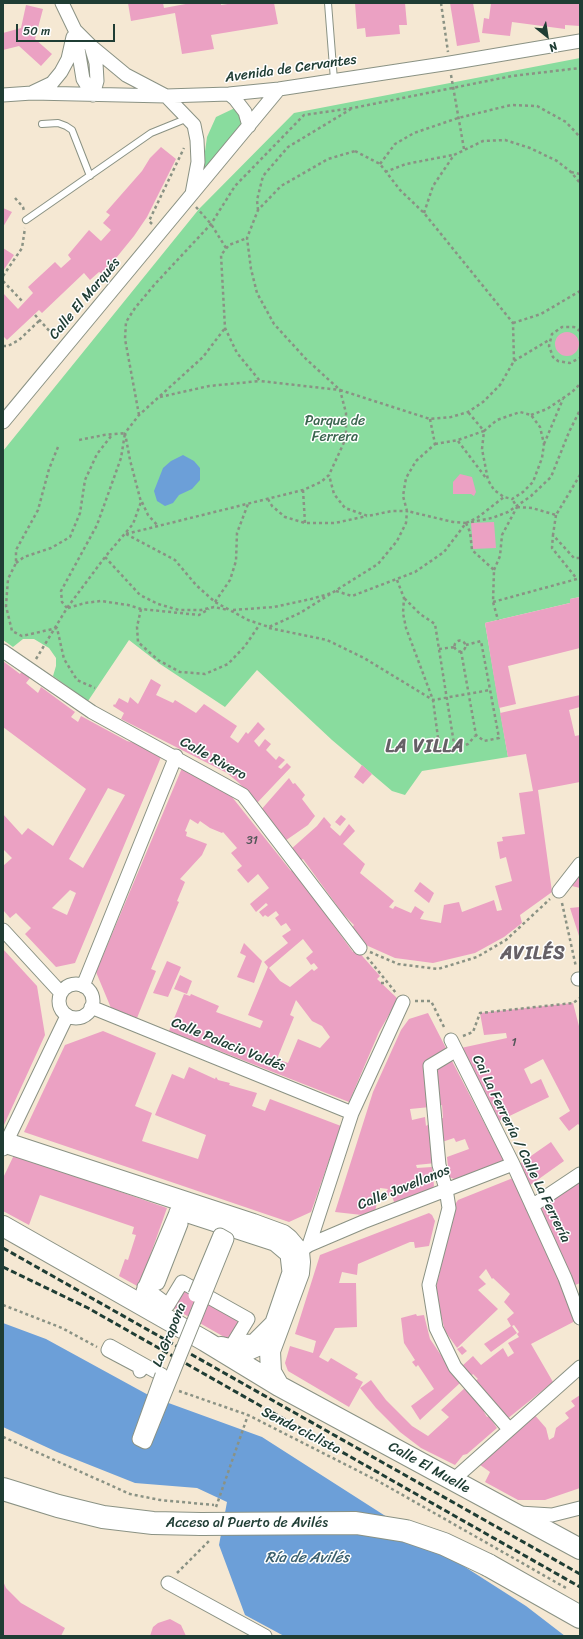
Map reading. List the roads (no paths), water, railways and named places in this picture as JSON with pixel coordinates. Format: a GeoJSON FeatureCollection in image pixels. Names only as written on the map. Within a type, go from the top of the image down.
{"type":"FeatureCollection","features":[{"type":"Feature","properties":{"kind":"highway","name":"Acceso al Puerto de Avilés"},"geometry":{"type":"LineString","coordinates":[[3,1489],[58,1506],[103,1517],[153,1523],[208,1526],[356,1524],[406,1531],[444,1544],[488,1565],[580,1617]]}},
{"type":"Feature","properties":{"kind":"main road"},"geometry":{"type":"LineString","coordinates":[[4,1145],[178,1207],[283,1235],[294,1244],[304,1248],[299,1273],[270,1351],[272,1372],[279,1386]]}},
{"type":"Feature","properties":{"kind":"main road"},"geometry":{"type":"LineString","coordinates":[[3,1226],[141,1295],[205,1341],[237,1351],[248,1350],[264,1343],[275,1335]]}},
{"type":"Feature","properties":{"kind":"main road","name":"Calle El Muelle"},"geometry":{"type":"LineString","coordinates":[[205,1341],[279,1386],[509,1512],[580,1549]]}},
{"type":"Feature","properties":{"kind":"street"},"geometry":{"type":"LineString","coordinates":[[62,3],[75,30],[83,79],[93,95]]}},
{"type":"Feature","properties":{"kind":"street"},"geometry":{"type":"LineString","coordinates":[[75,30],[91,46],[126,75],[166,96],[191,122]]}},
{"type":"Feature","properties":{"kind":"street"},"geometry":{"type":"LineString","coordinates":[[32,93],[52,82],[62,72],[68,59],[75,30]]}},
{"type":"Feature","properties":{"kind":"street","name":"Avenida de Cervantes"},"geometry":{"type":"LineString","coordinates":[[3,95],[32,93],[166,96],[228,94],[450,63],[580,41]]}},
{"type":"Feature","properties":{"kind":"street"},"geometry":{"type":"LineString","coordinates":[[91,46],[96,63],[97,81],[93,95]]}},
{"type":"Feature","properties":{"kind":"street","name":"Calle El Marqués"},"geometry":{"type":"LineString","coordinates":[[3,422],[162,232],[279,88]]}},
{"type":"Feature","properties":{"kind":"street"},"geometry":{"type":"LineString","coordinates":[[228,94],[235,99],[245,112],[249,126]]}},
{"type":"Feature","properties":{"kind":"street","name":"Calle El Marqués"},"geometry":{"type":"LineString","coordinates":[[189,198],[198,162],[197,140],[191,122]]}},
{"type":"Feature","properties":{"kind":"street","name":"Calle Rivero"},"geometry":{"type":"LineString","coordinates":[[3,651],[30,668],[92,712],[176,756],[243,795],[360,948]]}},
{"type":"Feature","properties":{"kind":"street"},"geometry":{"type":"LineString","coordinates":[[83,986],[176,756]]}},
{"type":"Feature","properties":{"kind":"street"},"geometry":{"type":"LineString","coordinates":[[559,891],[580,864]]}},
{"type":"Feature","properties":{"kind":"street"},"geometry":{"type":"LineString","coordinates":[[3,930],[61,993]]}},
{"type":"Feature","properties":{"kind":"street"},"geometry":{"type":"LineString","coordinates":[[73,985],[83,986],[91,995],[91,1007],[83,1016],[75,1018],[67,1016],[60,1008],[59,1003],[61,993],[73,985]]}},
{"type":"Feature","properties":{"kind":"street"},"geometry":{"type":"LineString","coordinates":[[304,1248],[352,1113],[403,1002]]}},
{"type":"Feature","properties":{"kind":"street","name":"Calle Palacio Valdés"},"geometry":{"type":"LineString","coordinates":[[91,1007],[352,1113]]}},
{"type":"Feature","properties":{"kind":"street"},"geometry":{"type":"LineString","coordinates":[[4,1145],[67,1016]]}},
{"type":"Feature","properties":{"kind":"street","name":"Cai La Ferrería / Calle La Ferrería"},"geometry":{"type":"LineString","coordinates":[[446,1189],[439,1164],[430,1066],[453,1045],[513,1164],[565,1278],[580,1318]]}},
{"type":"Feature","properties":{"kind":"street","name":"Calle Jovellanos"},"geometry":{"type":"LineString","coordinates":[[304,1248],[446,1189],[513,1164]]}},
{"type":"Feature","properties":{"kind":"street"},"geometry":{"type":"LineString","coordinates":[[532,1206],[580,1174]]}},
{"type":"Feature","properties":{"kind":"street"},"geometry":{"type":"LineString","coordinates":[[446,1189],[449,1208],[429,1285],[436,1328],[455,1367],[509,1429]]}},
{"type":"Feature","properties":{"kind":"street"},"geometry":{"type":"LineString","coordinates":[[178,1207],[274,1244],[287,1255],[289,1272],[272,1322],[253,1341],[234,1342],[248,1319],[182,1282],[168,1305],[141,1295],[178,1207]]}},
{"type":"Feature","properties":{"kind":"street","name":"La Grapona"},"geometry":{"type":"LineString","coordinates":[[140,1371],[142,1368],[108,1350],[110,1346],[162,1375],[139,1439],[145,1442],[227,1239],[220,1235],[197,1296]]}},
{"type":"Feature","properties":{"kind":"street"},"geometry":{"type":"LineString","coordinates":[[453,1480],[580,1367]]}},
{"type":"Feature","properties":{"kind":"street"},"geometry":{"type":"LineString","coordinates":[[509,1512],[552,1515],[580,1508]]}},
{"type":"Feature","properties":{"kind":"street"},"geometry":{"type":"LineString","coordinates":[[168,1583],[265,1636]]}},
{"type":"Feature","properties":{"kind":"lane"},"geometry":{"type":"LineString","coordinates":[[328,3],[334,80]]}},
{"type":"Feature","properties":{"kind":"lane"},"geometry":{"type":"LineString","coordinates":[[26,220],[151,133],[191,122]]}},
{"type":"Feature","properties":{"kind":"lane"},"geometry":{"type":"LineString","coordinates":[[42,124],[58,124],[66,126],[72,130],[90,176]]}},
{"type":"Feature","properties":{"kind":"water"},"geometry":{"type":"Polygon","coordinates":[[[183,455],[194,461],[200,468],[200,480],[192,489],[179,495],[173,503],[165,506],[157,501],[154,491],[163,468],[171,461],[183,455]]]}},
{"type":"Feature","properties":{"kind":"water","name":"Ría de Avilés"},"geometry":{"type":"Polygon","coordinates":[[[3,1323],[46,1339],[152,1397],[262,1437],[526,1606],[565,1636],[284,1636],[245,1615],[219,1545],[227,1502],[197,1488],[135,1483],[57,1452],[3,1427],[3,1323]]]}},
{"type":"Feature","properties":{"kind":"railway"},"geometry":{"type":"LineString","coordinates":[[3,1248],[580,1574]]}},
{"type":"Feature","properties":{"kind":"railway"},"geometry":{"type":"LineString","coordinates":[[3,1267],[88,1308],[580,1587]]}},
{"type":"Feature","properties":{"kind":"district","name":"LA VILLA"},"geometry":{"type":"Point","coordinates":[425,747]}},
{"type":"Feature","properties":{"kind":"district","name":"AVILÉS"},"geometry":{"type":"Point","coordinates":[533,954]}},
{"type":"Feature","properties":{"kind":"park label","name":"Parque de Ferrera"},"geometry":{"type":"Point","coordinates":[335,430]}}]}
